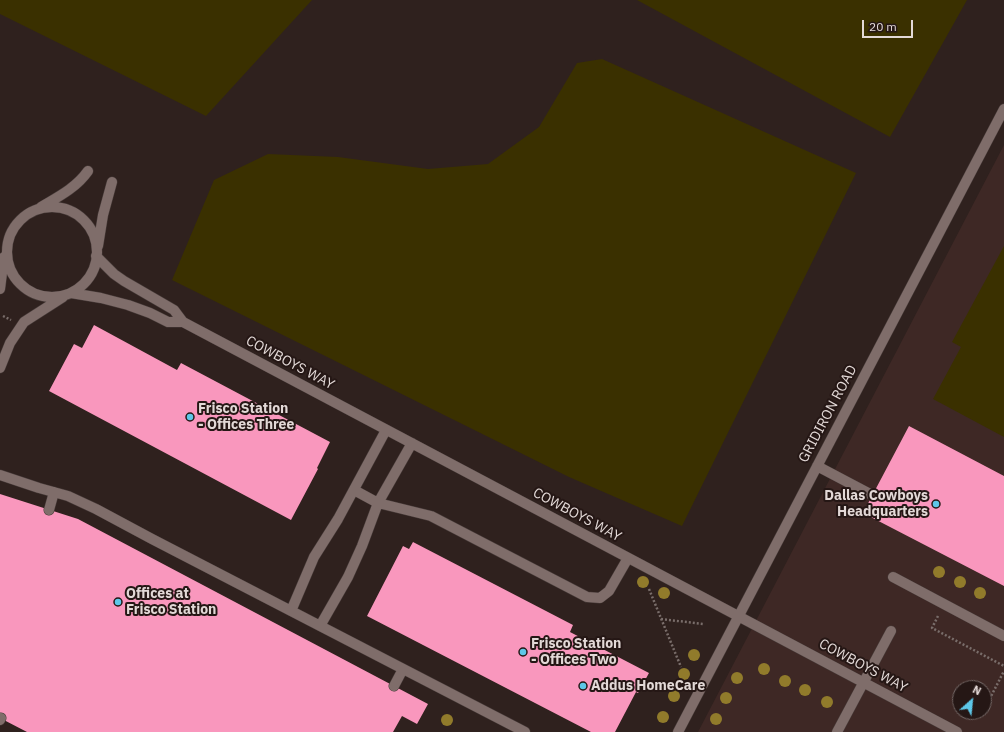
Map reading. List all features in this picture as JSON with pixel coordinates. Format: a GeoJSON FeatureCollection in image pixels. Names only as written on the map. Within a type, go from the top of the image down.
{"type":"FeatureCollection","features":[{"type":"Feature","properties":{"kind":"street","name":"GRIDIRON ROAD"},"geometry":{"type":"LineString","coordinates":[[678,732],[1004,109]]}},
{"type":"Feature","properties":{"kind":"street"},"geometry":{"type":"LineString","coordinates":[[0,289],[4,257],[9,238],[14,227],[31,212],[69,191],[88,171]]}},
{"type":"Feature","properties":{"kind":"street"},"geometry":{"type":"LineString","coordinates":[[0,368],[10,343],[24,322],[42,309],[81,286],[89,278],[94,267],[103,215],[112,182]]}},
{"type":"Feature","properties":{"kind":"street"},"geometry":{"type":"LineString","coordinates":[[31,212],[53,208],[75,214],[91,230],[94,237],[97,254]]}},
{"type":"Feature","properties":{"kind":"street"},"geometry":{"type":"LineString","coordinates":[[7,249],[10,270],[22,286],[34,294],[41,296],[55,297],[70,293]]}},
{"type":"Feature","properties":{"kind":"street","name":"COWBOYS WAY"},"geometry":{"type":"LineString","coordinates":[[97,254],[114,274],[174,310],[183,322],[957,732]]}},
{"type":"Feature","properties":{"kind":"street","name":"COWBOYS WAY"},"geometry":{"type":"LineString","coordinates":[[70,293],[128,305],[168,322],[183,322]]}},
{"type":"Feature","properties":{"kind":"street"},"geometry":{"type":"LineString","coordinates":[[291,611],[314,557],[354,490],[386,430]]}},
{"type":"Feature","properties":{"kind":"street"},"geometry":{"type":"LineString","coordinates":[[320,626],[348,577],[362,546],[378,503],[412,443]]}},
{"type":"Feature","properties":{"kind":"street"},"geometry":{"type":"LineString","coordinates":[[817,466],[872,495]]}},
{"type":"Feature","properties":{"kind":"street"},"geometry":{"type":"LineString","coordinates":[[0,475],[68,496],[96,509],[525,732]]}},
{"type":"Feature","properties":{"kind":"street"},"geometry":{"type":"LineString","coordinates":[[354,490],[378,503],[431,516],[587,597],[600,598],[609,591],[628,558]]}},
{"type":"Feature","properties":{"kind":"street"},"geometry":{"type":"LineString","coordinates":[[50,510],[54,492]]}},
{"type":"Feature","properties":{"kind":"street"},"geometry":{"type":"LineString","coordinates":[[893,578],[1004,636]]}},
{"type":"Feature","properties":{"kind":"street"},"geometry":{"type":"LineString","coordinates":[[838,732],[891,631]]}},
{"type":"Feature","properties":{"kind":"street"},"geometry":{"type":"LineString","coordinates":[[394,686],[403,669]]}},
{"type":"Feature","properties":{"kind":"path"},"geometry":{"type":"LineString","coordinates":[[3,316],[11,320]]}},
{"type":"Feature","properties":{"kind":"path"},"geometry":{"type":"LineString","coordinates":[[649,589],[681,667]]}},
{"type":"Feature","properties":{"kind":"path"},"geometry":{"type":"LineString","coordinates":[[944,604],[932,628],[1004,666]]}},
{"type":"Feature","properties":{"kind":"path"},"geometry":{"type":"LineString","coordinates":[[661,619],[703,624]]}},
{"type":"Feature","properties":{"kind":"path"},"geometry":{"type":"LineString","coordinates":[[992,694],[1004,671]]}},
{"type":"Feature","properties":{"kind":"shaded area"},"geometry":{"type":"Polygon","coordinates":[[[0,0],[312,0],[206,116],[0,14],[0,0]]]}},
{"type":"Feature","properties":{"kind":"shaded area"},"geometry":{"type":"Polygon","coordinates":[[[637,0],[967,0],[890,137],[637,0]]]}},
{"type":"Feature","properties":{"kind":"shaded area"},"geometry":{"type":"Polygon","coordinates":[[[602,59],[856,173],[682,526],[569,477],[172,280],[214,180],[268,154],[338,157],[428,169],[488,164],[539,127],[577,63],[602,59]]]}},
{"type":"Feature","properties":{"kind":"shaded area"},"geometry":{"type":"Polygon","coordinates":[[[1004,145],[1004,732],[698,732],[1004,145]]]}},
{"type":"Feature","properties":{"kind":"shaded area"},"geometry":{"type":"Polygon","coordinates":[[[1004,246],[1004,437],[933,399],[961,347],[952,342],[1004,246]]]}},
{"type":"Feature","properties":{"kind":"building","name":"Frisco Station - Offices Three"},"geometry":{"type":"Polygon","coordinates":[[[94,325],[177,370],[181,363],[330,442],[317,468],[318,469],[291,520],[49,391],[74,344],[82,348],[94,325]]]}},
{"type":"Feature","properties":{"kind":"building","name":"Dallas Cowboys Headquarters"},"geometry":{"type":"Polygon","coordinates":[[[909,426],[1004,476],[1004,586],[863,513],[909,426]]]}},
{"type":"Feature","properties":{"kind":"building","name":"Offices at Frisco Station"},"geometry":{"type":"Polygon","coordinates":[[[0,494],[78,519],[428,704],[417,724],[402,716],[393,732],[27,732],[0,718],[0,494]]]}},
{"type":"Feature","properties":{"kind":"building","name":"Frisco Station - Offices Two"},"geometry":{"type":"Polygon","coordinates":[[[413,542],[573,625],[570,632],[649,673],[638,693],[636,692],[615,732],[591,732],[367,616],[403,546],[409,549],[413,542]]]}},
{"type":"Feature","properties":{"kind":"place","name":"Frisco Station - Offices Three"},"geometry":{"type":"Point","coordinates":[190,417]}},
{"type":"Feature","properties":{"kind":"place","name":"Dallas Cowboys Headquarters"},"geometry":{"type":"Point","coordinates":[936,504]}},
{"type":"Feature","properties":{"kind":"place","name":"Offices at Frisco Station"},"geometry":{"type":"Point","coordinates":[118,602]}},
{"type":"Feature","properties":{"kind":"place","name":"Frisco Station - Offices Two"},"geometry":{"type":"Point","coordinates":[523,652]}},
{"type":"Feature","properties":{"kind":"place","name":"Addus HomeCare"},"geometry":{"type":"Point","coordinates":[583,686]}}]}
